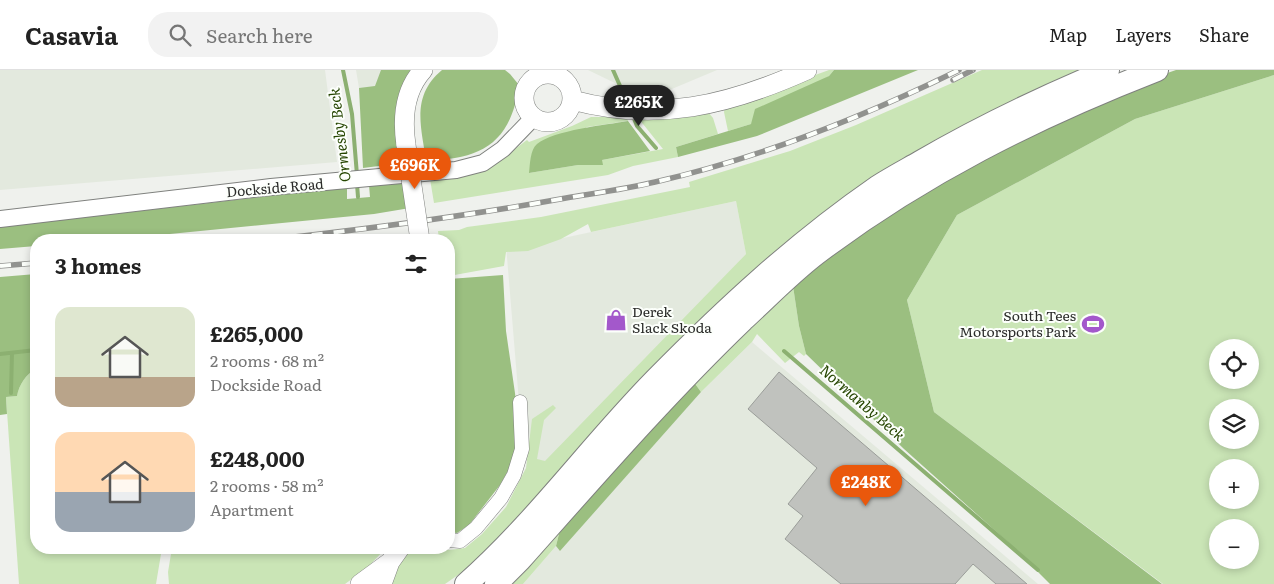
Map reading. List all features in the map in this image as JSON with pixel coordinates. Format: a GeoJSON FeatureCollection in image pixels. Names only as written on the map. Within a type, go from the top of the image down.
{"type":"FeatureCollection","features":[{"type":"Feature","properties":{"kind":"highway"},"geometry":{"type":"LineString","coordinates":[[495,578],[655,380],[765,274],[814,233],[878,186],[949,145],[1010,114],[1108,70]]}},
{"type":"Feature","properties":{"kind":"highway"},"geometry":{"type":"LineString","coordinates":[[466,584],[495,578],[520,560],[620,446],[662,402],[719,344],[814,256],[880,208],[946,168],[994,142],[1051,115],[1110,88],[1157,70]]}},
{"type":"Feature","properties":{"kind":"highway"},"geometry":{"type":"LineString","coordinates":[[454,584],[463,577],[495,578]]}},
{"type":"Feature","properties":{"kind":"main road"},"geometry":{"type":"LineString","coordinates":[[419,234],[406,145],[404,115],[407,98],[413,82],[423,70]]}},
{"type":"Feature","properties":{"kind":"main road"},"geometry":{"type":"LineString","coordinates":[[572,100],[593,106],[621,109],[679,110],[718,103],[746,95],[808,70]]}},
{"type":"Feature","properties":{"kind":"main road"},"geometry":{"type":"LineString","coordinates":[[526,75],[556,75],[563,80],[569,87],[572,100],[570,109],[563,118],[554,122],[544,122],[533,118],[524,104],[526,75]]}},
{"type":"Feature","properties":{"kind":"main road"},"geometry":{"type":"LineString","coordinates":[[360,584],[395,554]]}},
{"type":"Feature","properties":{"kind":"main road"},"geometry":{"type":"LineString","coordinates":[[382,584],[395,554]]}},
{"type":"Feature","properties":{"kind":"street","name":"Dockside Road"},"geometry":{"type":"LineString","coordinates":[[0,219],[271,187],[371,180],[456,170],[483,163],[502,149],[533,118]]}},
{"type":"Feature","properties":{"kind":"street"},"geometry":{"type":"LineString","coordinates":[[455,541],[460,541],[476,528],[501,498],[514,475],[522,449],[520,402]]}},
{"type":"Feature","properties":{"kind":"shaded area"},"geometry":{"type":"Polygon","coordinates":[[[0,70],[325,70],[337,162],[0,190],[0,70]]]}},
{"type":"Feature","properties":{"kind":"shaded area"},"geometry":{"type":"Polygon","coordinates":[[[356,70],[385,70],[364,117],[359,88],[356,70]]]}},
{"type":"Feature","properties":{"kind":"shaded area"},"geometry":{"type":"Polygon","coordinates":[[[588,70],[717,70],[648,99],[588,70]]]}},
{"type":"Feature","properties":{"kind":"shaded area"},"geometry":{"type":"Polygon","coordinates":[[[736,201],[746,254],[542,472],[520,457],[520,414],[506,245],[526,246],[736,201]]]}},
{"type":"Feature","properties":{"kind":"shaded area"},"geometry":{"type":"Polygon","coordinates":[[[752,342],[1038,584],[523,584],[556,546],[560,550],[701,392],[752,342]]]}},
{"type":"Feature","properties":{"kind":"green space"},"geometry":{"type":"Polygon","coordinates":[[[381,70],[413,70],[402,163],[363,168],[359,88],[375,86],[381,70]]]}},
{"type":"Feature","properties":{"kind":"green space"},"geometry":{"type":"Polygon","coordinates":[[[442,70],[505,70],[519,85],[509,121],[501,134],[490,144],[477,152],[463,156],[426,160],[421,123],[422,101],[432,80],[442,70]]]}},
{"type":"Feature","properties":{"kind":"green space"},"geometry":{"type":"Polygon","coordinates":[[[829,70],[834,70],[829,76],[751,124],[728,131],[724,112],[725,108],[829,70]]]}},
{"type":"Feature","properties":{"kind":"green space"},"geometry":{"type":"Polygon","coordinates":[[[834,70],[918,70],[757,136],[678,157],[676,147],[751,124],[755,109],[829,76],[834,70]]]}},
{"type":"Feature","properties":{"kind":"green space"},"geometry":{"type":"Polygon","coordinates":[[[982,70],[1084,70],[1016,102],[554,486],[468,568],[445,584],[390,584],[392,575],[406,554],[455,554],[455,549],[465,548],[482,534],[506,507],[526,468],[532,419],[553,405],[556,408],[544,420],[537,459],[545,461],[746,254],[736,201],[591,232],[588,224],[561,239],[528,251],[506,252],[504,266],[455,275],[455,234],[438,234],[438,231],[459,230],[467,227],[541,217],[690,187],[689,182],[790,151],[856,125],[982,70]]]}},
{"type":"Feature","properties":{"kind":"green space"},"geometry":{"type":"Polygon","coordinates":[[[1176,70],[1274,70],[1274,75],[1135,119],[957,215],[907,300],[934,412],[1162,584],[1050,584],[1009,543],[904,449],[806,354],[799,326],[793,286],[870,227],[916,195],[1013,143],[1156,77],[1176,70]]]}},
{"type":"Feature","properties":{"kind":"green space","name":"South Tees Motorsports Park"},"geometry":{"type":"Polygon","coordinates":[[[1274,75],[1274,584],[1163,584],[934,412],[907,300],[957,215],[1135,119],[1274,75]]]}},
{"type":"Feature","properties":{"kind":"green space"},"geometry":{"type":"Polygon","coordinates":[[[708,112],[713,118],[718,134],[676,147],[678,157],[633,166],[608,175],[434,203],[430,179],[488,169],[527,140],[529,142],[591,117],[627,117],[628,121],[587,127],[529,173],[578,165],[602,165],[602,160],[663,149],[639,119],[708,112]]]}},
{"type":"Feature","properties":{"kind":"green space"},"geometry":{"type":"Polygon","coordinates":[[[628,121],[650,151],[602,160],[603,165],[578,165],[529,173],[533,150],[537,144],[545,139],[594,126],[628,121]]]}},
{"type":"Feature","properties":{"kind":"green space"},"geometry":{"type":"Polygon","coordinates":[[[407,181],[410,208],[374,214],[170,234],[30,234],[30,246],[0,249],[0,227],[347,187],[347,199],[370,197],[369,185],[407,181]]]}},
{"type":"Feature","properties":{"kind":"green space"},"geometry":{"type":"Polygon","coordinates":[[[30,274],[30,373],[19,388],[17,396],[6,397],[7,414],[0,415],[0,277],[30,274]]]}},
{"type":"Feature","properties":{"kind":"green space"},"geometry":{"type":"Polygon","coordinates":[[[503,275],[506,331],[518,414],[517,455],[500,485],[469,525],[457,533],[455,533],[455,279],[503,275]]]}},
{"type":"Feature","properties":{"kind":"green space"},"geometry":{"type":"Polygon","coordinates":[[[793,286],[799,326],[806,354],[804,356],[799,352],[785,363],[757,334],[752,342],[701,392],[693,381],[793,286]]]}},
{"type":"Feature","properties":{"kind":"green space"},"geometry":{"type":"Polygon","coordinates":[[[29,374],[30,554],[161,554],[156,584],[19,584],[6,397],[17,396],[19,388],[29,374]]]}},
{"type":"Feature","properties":{"kind":"green space"},"geometry":{"type":"Polygon","coordinates":[[[693,381],[701,392],[560,551],[556,546],[561,526],[693,381]]]}},
{"type":"Feature","properties":{"kind":"green space"},"geometry":{"type":"Polygon","coordinates":[[[561,526],[556,546],[523,584],[509,584],[561,526]]]}},
{"type":"Feature","properties":{"kind":"green space"},"geometry":{"type":"Polygon","coordinates":[[[171,554],[380,554],[368,567],[345,584],[169,584],[168,572],[171,554]]]}},
{"type":"Feature","properties":{"kind":"building"},"geometry":{"type":"Polygon","coordinates":[[[779,372],[1027,584],[996,584],[973,564],[955,584],[841,584],[785,539],[803,516],[788,504],[817,468],[748,409],[779,372]]]}},
{"type":"Feature","properties":{"kind":"waterway","name":"Ormesby Beck"},"geometry":{"type":"LineString","coordinates":[[343,70],[352,114],[357,175]]}},
{"type":"Feature","properties":{"kind":"waterway","name":"Normanby Beck"},"geometry":{"type":"LineString","coordinates":[[613,70],[628,104]]}},
{"type":"Feature","properties":{"kind":"waterway","name":"Normanby Beck"},"geometry":{"type":"LineString","coordinates":[[633,116],[637,126],[656,148]]}},
{"type":"Feature","properties":{"kind":"waterway","name":"Ormesby Beck"},"geometry":{"type":"LineString","coordinates":[[357,184],[358,197]]}},
{"type":"Feature","properties":{"kind":"waterway","name":"Ormesby Beck"},"geometry":{"type":"LineString","coordinates":[[0,354],[30,351]]}},
{"type":"Feature","properties":{"kind":"waterway","name":"Normanby Beck"},"geometry":{"type":"LineString","coordinates":[[784,351],[1038,570]]}},
{"type":"Feature","properties":{"kind":"waterway"},"geometry":{"type":"LineString","coordinates":[[11,393],[12,353]]}},
{"type":"Feature","properties":{"kind":"railway"},"geometry":{"type":"LineString","coordinates":[[320,234],[492,211],[633,187],[694,172],[810,135],[886,104],[959,70]]}},
{"type":"Feature","properties":{"kind":"railway"},"geometry":{"type":"LineString","coordinates":[[953,80],[973,70]]}},
{"type":"Feature","properties":{"kind":"railway"},"geometry":{"type":"LineString","coordinates":[[0,266],[30,264]]}},
{"type":"Feature","properties":{"kind":"place","name":"Derek Slack Skoda"},"geometry":{"type":"Point","coordinates":[616,320]}},
{"type":"Feature","properties":{"kind":"place","name":"South Tees Motorsports Park"},"geometry":{"type":"Point","coordinates":[1093,324]}}]}
